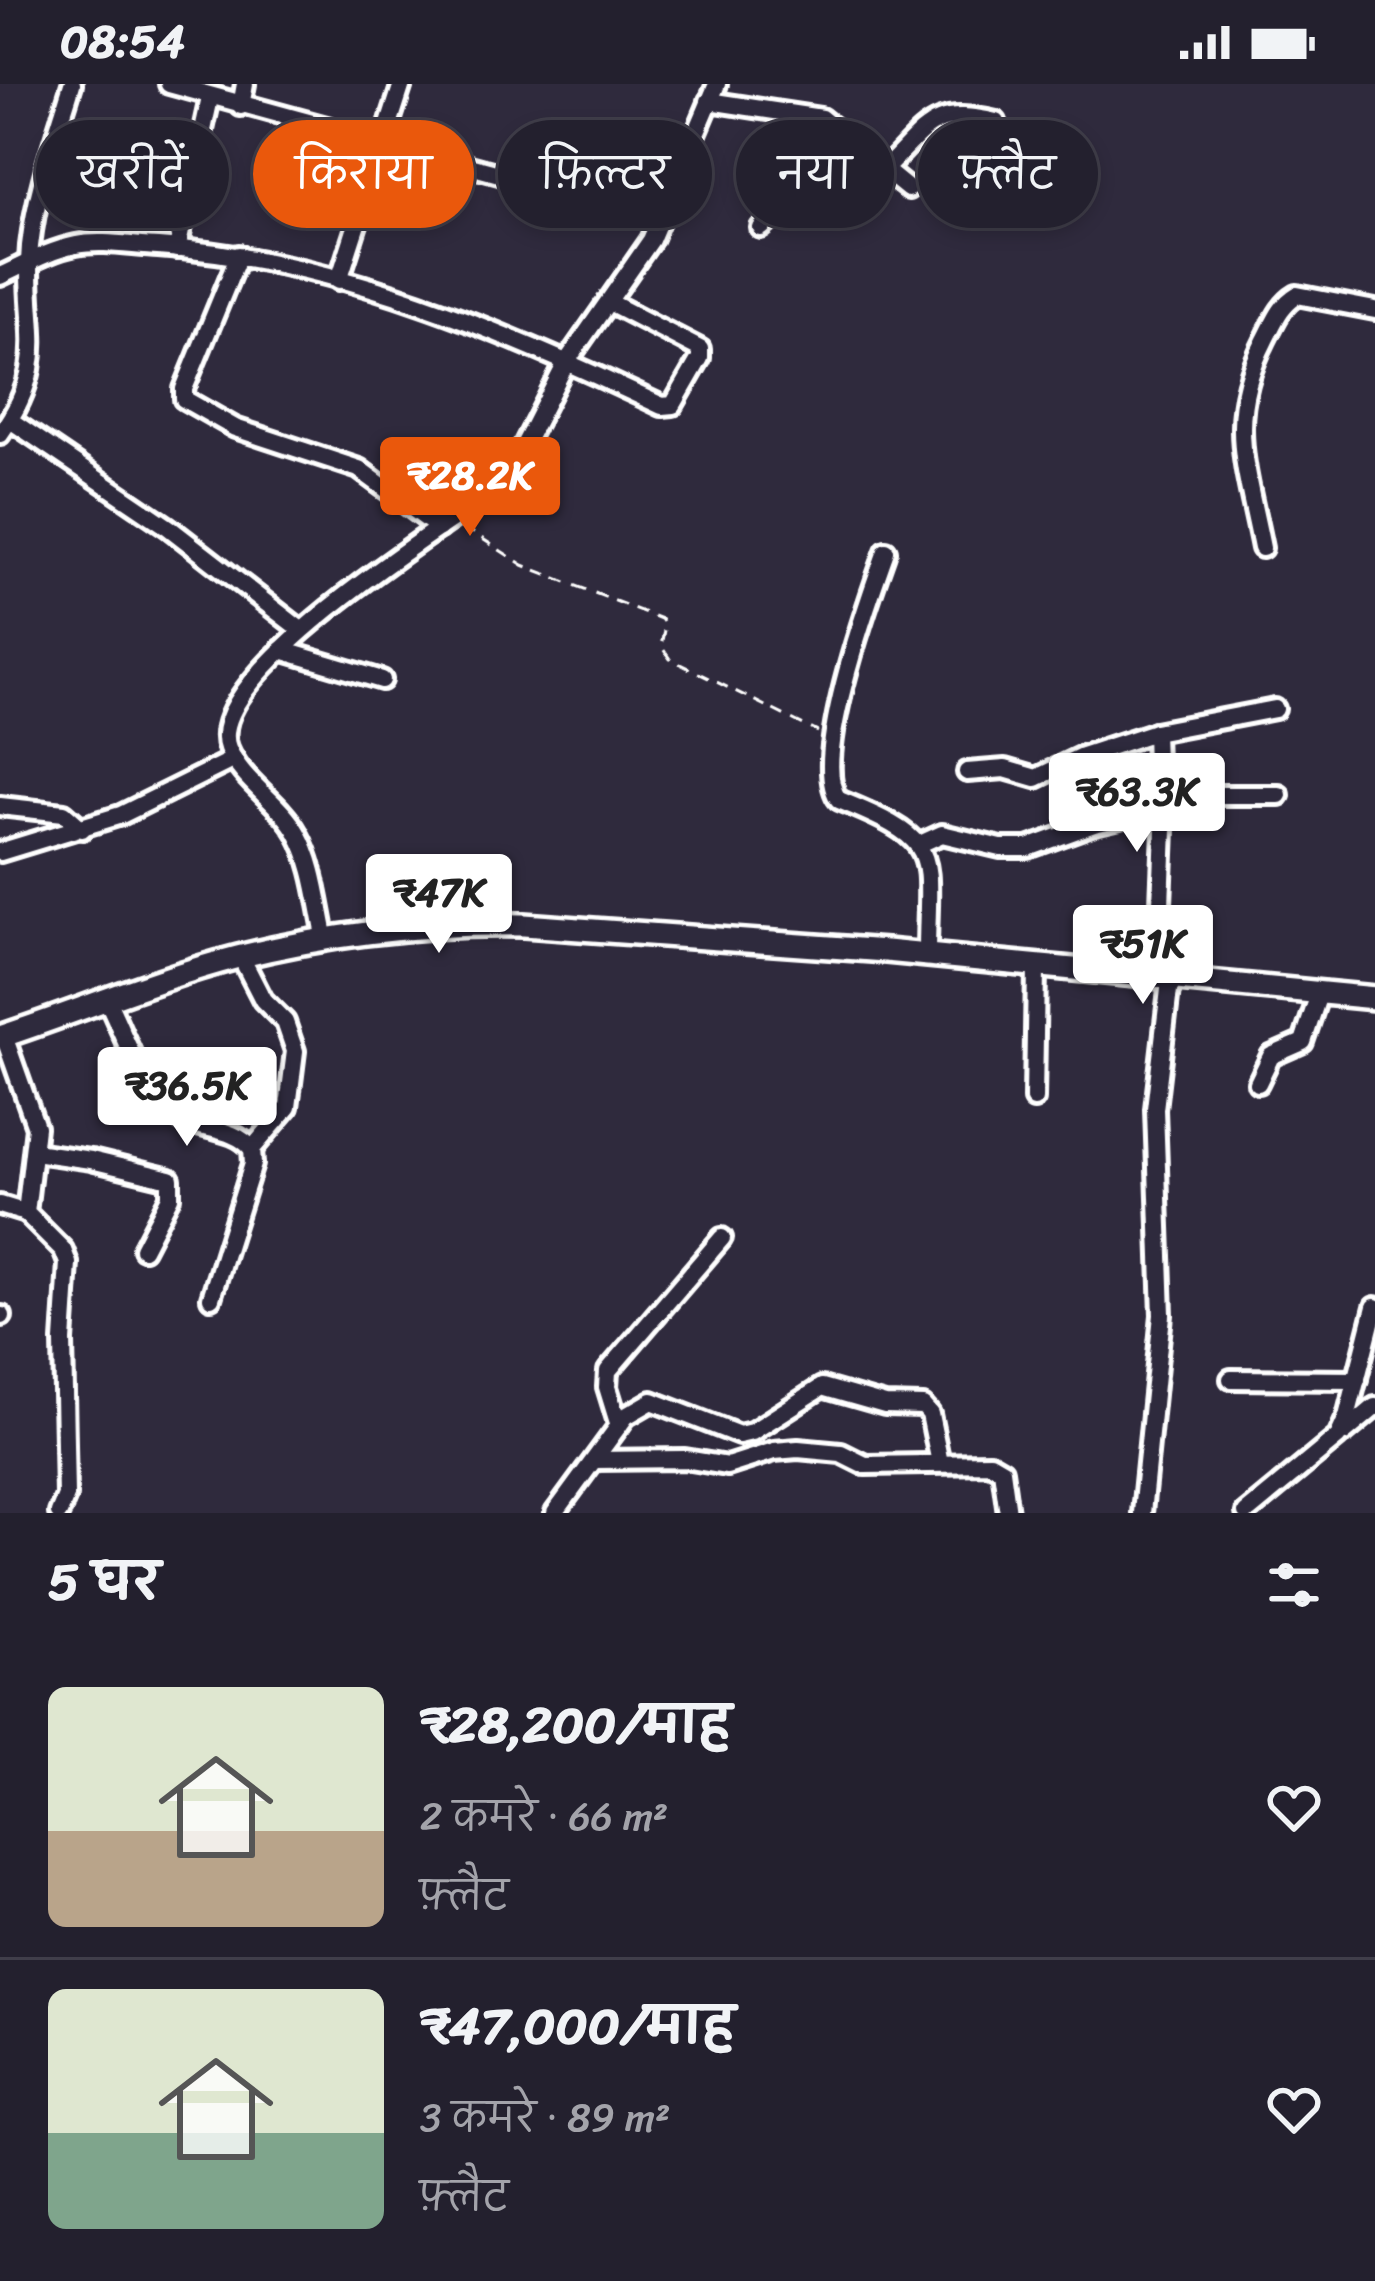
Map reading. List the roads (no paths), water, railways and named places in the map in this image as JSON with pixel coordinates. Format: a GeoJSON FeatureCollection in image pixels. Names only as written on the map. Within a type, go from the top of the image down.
{"type":"FeatureCollection","features":[{"type":"Feature","properties":{"kind":"main road"},"geometry":{"type":"LineString","coordinates":[[2,1037],[241,957],[326,940],[466,924],[886,951],[1375,998]]}},
{"type":"Feature","properties":{"kind":"street"},"geometry":{"type":"LineString","coordinates":[[72,84],[43,179],[30,263],[33,359],[21,399],[5,427],[168,527],[302,630]]}},
{"type":"Feature","properties":{"kind":"street"},"geometry":{"type":"LineString","coordinates":[[169,84],[295,120]]}},
{"type":"Feature","properties":{"kind":"street"},"geometry":{"type":"LineString","coordinates":[[241,106],[245,84]]}},
{"type":"Feature","properties":{"kind":"street"},"geometry":{"type":"LineString","coordinates":[[391,120],[402,84]]}},
{"type":"Feature","properties":{"kind":"street"},"geometry":{"type":"LineString","coordinates":[[701,120],[712,90],[821,120]]}},
{"type":"Feature","properties":{"kind":"street"},"geometry":{"type":"LineString","coordinates":[[177,249],[210,98]]}},
{"type":"Feature","properties":{"kind":"street"},"geometry":{"type":"LineString","coordinates":[[937,120],[967,115],[988,120]]}},
{"type":"Feature","properties":{"kind":"street"},"geometry":{"type":"LineString","coordinates":[[894,161],[918,138]]}},
{"type":"Feature","properties":{"kind":"street"},"geometry":{"type":"LineString","coordinates":[[894,178],[908,189]]}},
{"type":"Feature","properties":{"kind":"street"},"geometry":{"type":"LineString","coordinates":[[339,280],[356,228]]}},
{"type":"Feature","properties":{"kind":"street"},"geometry":{"type":"LineString","coordinates":[[326,940],[312,875],[296,832],[233,759],[225,734],[232,706],[302,630],[489,494],[513,466],[567,362],[657,228]]}},
{"type":"Feature","properties":{"kind":"street"},"geometry":{"type":"LineString","coordinates":[[0,276],[83,244],[238,255],[339,280],[472,323],[662,406],[675,402],[701,356],[700,349],[609,302]]}},
{"type":"Feature","properties":{"kind":"street"},"geometry":{"type":"LineString","coordinates":[[238,255],[184,399],[235,428],[359,470],[446,524]]}},
{"type":"Feature","properties":{"kind":"street"},"geometry":{"type":"LineString","coordinates":[[1262,548],[1241,422],[1244,389],[1260,350],[1279,313],[1297,296],[1375,310]]}},
{"type":"Feature","properties":{"kind":"street"},"geometry":{"type":"LineString","coordinates":[[0,392],[21,399]]}},
{"type":"Feature","properties":{"kind":"street"},"geometry":{"type":"LineString","coordinates":[[886,551],[847,670],[830,783],[834,795],[884,818],[920,844],[929,875],[921,955]]}},
{"type":"Feature","properties":{"kind":"street"},"geometry":{"type":"LineString","coordinates":[[281,650],[382,680]]}},
{"type":"Feature","properties":{"kind":"street"},"geometry":{"type":"LineString","coordinates":[[968,772],[1005,769],[1040,778],[1082,755],[1155,732],[1275,709]]}},
{"type":"Feature","properties":{"kind":"street"},"geometry":{"type":"LineString","coordinates":[[1142,1513],[1162,1315],[1155,1108],[1164,980],[1164,829],[1155,732]]}},
{"type":"Feature","properties":{"kind":"street"},"geometry":{"type":"LineString","coordinates":[[0,852],[82,829],[149,802],[233,759]]}},
{"type":"Feature","properties":{"kind":"street"},"geometry":{"type":"LineString","coordinates":[[920,844],[942,834],[1001,848],[1028,848],[1094,824],[1160,808],[1233,794],[1280,795]]}},
{"type":"Feature","properties":{"kind":"street"},"geometry":{"type":"LineString","coordinates":[[0,806],[64,813],[82,829]]}},
{"type":"Feature","properties":{"kind":"street"},"geometry":{"type":"LineString","coordinates":[[241,957],[263,1000],[285,1022],[295,1052],[288,1107],[252,1149]]}},
{"type":"Feature","properties":{"kind":"street"},"geometry":{"type":"LineString","coordinates":[[1034,1099],[1036,968]]}},
{"type":"Feature","properties":{"kind":"street"},"geometry":{"type":"LineString","coordinates":[[1258,1083],[1271,1056],[1303,1042],[1319,994]]}},
{"type":"Feature","properties":{"kind":"street"},"geometry":{"type":"LineString","coordinates":[[108,1002],[160,1105],[178,1119],[240,1137],[252,1149],[253,1164],[211,1298]]}},
{"type":"Feature","properties":{"kind":"street"},"geometry":{"type":"LineString","coordinates":[[2,1037],[36,1127],[26,1214]]}},
{"type":"Feature","properties":{"kind":"street"},"geometry":{"type":"LineString","coordinates":[[34,1152],[170,1179],[170,1197],[143,1249]]}},
{"type":"Feature","properties":{"kind":"street"},"geometry":{"type":"LineString","coordinates":[[0,1205],[26,1214],[63,1250],[68,1263],[63,1341],[66,1496],[59,1513]]}},
{"type":"Feature","properties":{"kind":"street"},"geometry":{"type":"LineString","coordinates":[[619,1426],[607,1387],[608,1371],[722,1238]]}},
{"type":"Feature","properties":{"kind":"street"},"geometry":{"type":"LineString","coordinates":[[1338,1437],[1371,1346],[1375,1307]]}},
{"type":"Feature","properties":{"kind":"street"},"geometry":{"type":"LineString","coordinates":[[1231,1379],[1357,1380]]}},
{"type":"Feature","properties":{"kind":"street"},"geometry":{"type":"LineString","coordinates":[[555,1513],[619,1426],[636,1408],[652,1401],[727,1432],[752,1432],[827,1386],[885,1406],[926,1407],[940,1463]]}},
{"type":"Feature","properties":{"kind":"street"},"geometry":{"type":"LineString","coordinates":[[1246,1513],[1375,1407]]}},
{"type":"Feature","properties":{"kind":"street"},"geometry":{"type":"LineString","coordinates":[[737,1463],[752,1432]]}},
{"type":"Feature","properties":{"kind":"street"},"geometry":{"type":"LineString","coordinates":[[595,1460],[685,1459],[721,1466],[785,1449],[841,1453],[865,1465],[998,1465],[1008,1513]]}}]}
